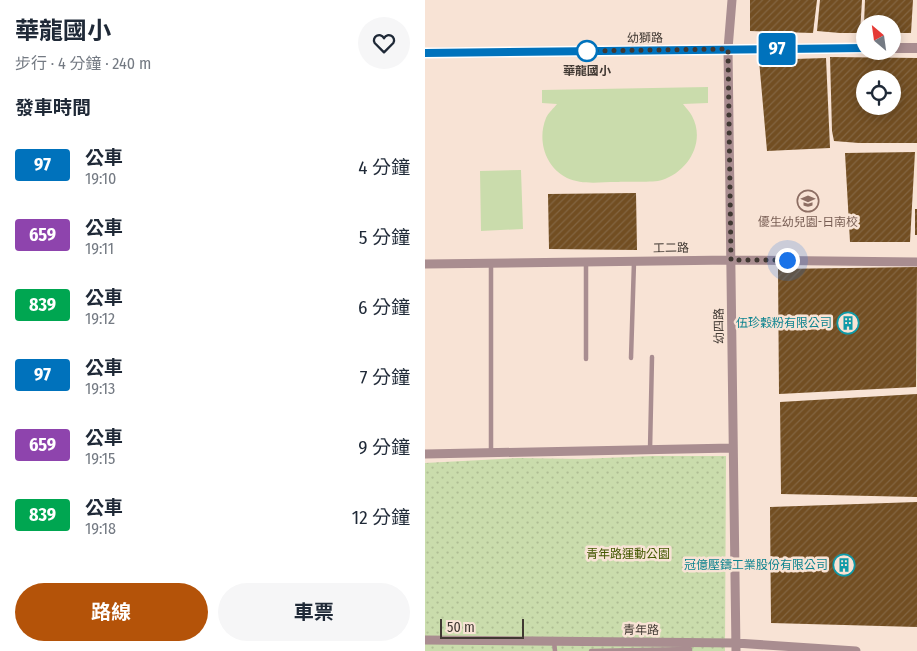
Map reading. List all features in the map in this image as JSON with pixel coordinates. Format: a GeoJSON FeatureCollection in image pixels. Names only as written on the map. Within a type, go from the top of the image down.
{"type":"FeatureCollection","features":[{"type":"Feature","properties":{"kind":"street","name":"幼四路"},"geometry":{"type":"LineString","coordinates":[[732,0],[728,49],[736,647]]}},
{"type":"Feature","properties":{"kind":"street","name":"幼獅路"},"geometry":{"type":"LineString","coordinates":[[425,53],[856,48]]}},
{"type":"Feature","properties":{"kind":"street"},"geometry":{"type":"LineString","coordinates":[[901,48],[917,48]]}},
{"type":"Feature","properties":{"kind":"street","name":"工二路"},"geometry":{"type":"LineString","coordinates":[[425,264],[731,260],[917,262]]}},
{"type":"Feature","properties":{"kind":"street"},"geometry":{"type":"LineString","coordinates":[[425,454],[733,448]]}},
{"type":"Feature","properties":{"kind":"street","name":"青年路"},"geometry":{"type":"LineString","coordinates":[[425,640],[555,646],[736,647],[856,651]]}},
{"type":"Feature","properties":{"kind":"lane"},"geometry":{"type":"LineString","coordinates":[[631,358],[634,261]]}},
{"type":"Feature","properties":{"kind":"lane"},"geometry":{"type":"LineString","coordinates":[[586,262],[586,359]]}},
{"type":"Feature","properties":{"kind":"lane"},"geometry":{"type":"LineString","coordinates":[[491,263],[491,452]]}},
{"type":"Feature","properties":{"kind":"lane"},"geometry":{"type":"LineString","coordinates":[[650,450],[652,358]]}},
{"type":"Feature","properties":{"kind":"lane"},"geometry":{"type":"LineString","coordinates":[[591,651],[690,649],[690,651]]}},
{"type":"Feature","properties":{"kind":"green space"},"geometry":{"type":"Polygon","coordinates":[[[708,87],[708,103],[683,104],[691,114],[696,126],[696,146],[687,163],[671,176],[658,181],[646,182],[579,182],[559,173],[548,160],[543,144],[543,126],[547,116],[557,104],[542,103],[542,90],[708,87]]]}},
{"type":"Feature","properties":{"kind":"green space"},"geometry":{"type":"Polygon","coordinates":[[[521,170],[523,229],[481,231],[480,171],[521,170]]]}},
{"type":"Feature","properties":{"kind":"green space","name":"青年路運動公園"},"geometry":{"type":"Polygon","coordinates":[[[652,456],[726,456],[725,651],[425,651],[425,463],[518,458],[581,459],[652,456]]]}},
{"type":"Feature","properties":{"kind":"building"},"geometry":{"type":"Polygon","coordinates":[[[750,0],[817,0],[813,33],[750,31],[750,0]]]}},
{"type":"Feature","properties":{"kind":"building"},"geometry":{"type":"Polygon","coordinates":[[[820,0],[862,0],[861,15],[856,15],[856,33],[817,31],[820,0]]]}},
{"type":"Feature","properties":{"kind":"building"},"geometry":{"type":"Polygon","coordinates":[[[865,0],[913,0],[911,33],[901,33],[901,15],[864,15],[865,0]]]}},
{"type":"Feature","properties":{"kind":"building"},"geometry":{"type":"Polygon","coordinates":[[[830,57],[856,57],[856,60],[917,58],[917,143],[834,141],[832,131],[830,57]]]}},
{"type":"Feature","properties":{"kind":"building"},"geometry":{"type":"Polygon","coordinates":[[[826,58],[830,148],[767,151],[759,60],[826,58]]]}},
{"type":"Feature","properties":{"kind":"building"},"geometry":{"type":"Polygon","coordinates":[[[915,152],[910,242],[850,242],[845,153],[915,152]]]}},
{"type":"Feature","properties":{"kind":"building"},"geometry":{"type":"Polygon","coordinates":[[[636,193],[637,250],[549,249],[548,194],[636,193]]]}},
{"type":"Feature","properties":{"kind":"building"},"geometry":{"type":"Polygon","coordinates":[[[915,209],[917,209],[917,235],[915,235],[915,209]]]}},
{"type":"Feature","properties":{"kind":"building","name":"伍珍穀粉有限公司"},"geometry":{"type":"Polygon","coordinates":[[[917,267],[916,387],[779,394],[778,269],[917,267]]]}},
{"type":"Feature","properties":{"kind":"building"},"geometry":{"type":"Polygon","coordinates":[[[917,394],[917,497],[781,494],[780,402],[917,394]]]}},
{"type":"Feature","properties":{"kind":"building","name":"冠億壓鑄工業股份有限公司"},"geometry":{"type":"Polygon","coordinates":[[[917,502],[917,627],[771,623],[770,507],[917,502]]]}},
{"type":"Feature","properties":{"kind":"bus line","name":"97"},"geometry":{"type":"LineString","coordinates":[[425,53],[856,48]]}},
{"type":"Feature","properties":{"kind":"place","name":"華龍國小"},"geometry":{"type":"Point","coordinates":[587,51]}},
{"type":"Feature","properties":{"kind":"place","name":"優生幼兒園-日南校"},"geometry":{"type":"Point","coordinates":[808,201]}},
{"type":"Feature","properties":{"kind":"place","name":"伍珍穀粉有限公司"},"geometry":{"type":"Point","coordinates":[848,323]}},
{"type":"Feature","properties":{"kind":"place","name":"冠億壓鑄工業股份有限公司"},"geometry":{"type":"Point","coordinates":[844,565]}},
{"type":"Feature","properties":{"kind":"route"},"geometry":{"type":"LineString","coordinates":[[587,51],[728,49],[731,260],[787,260]]}}]}
